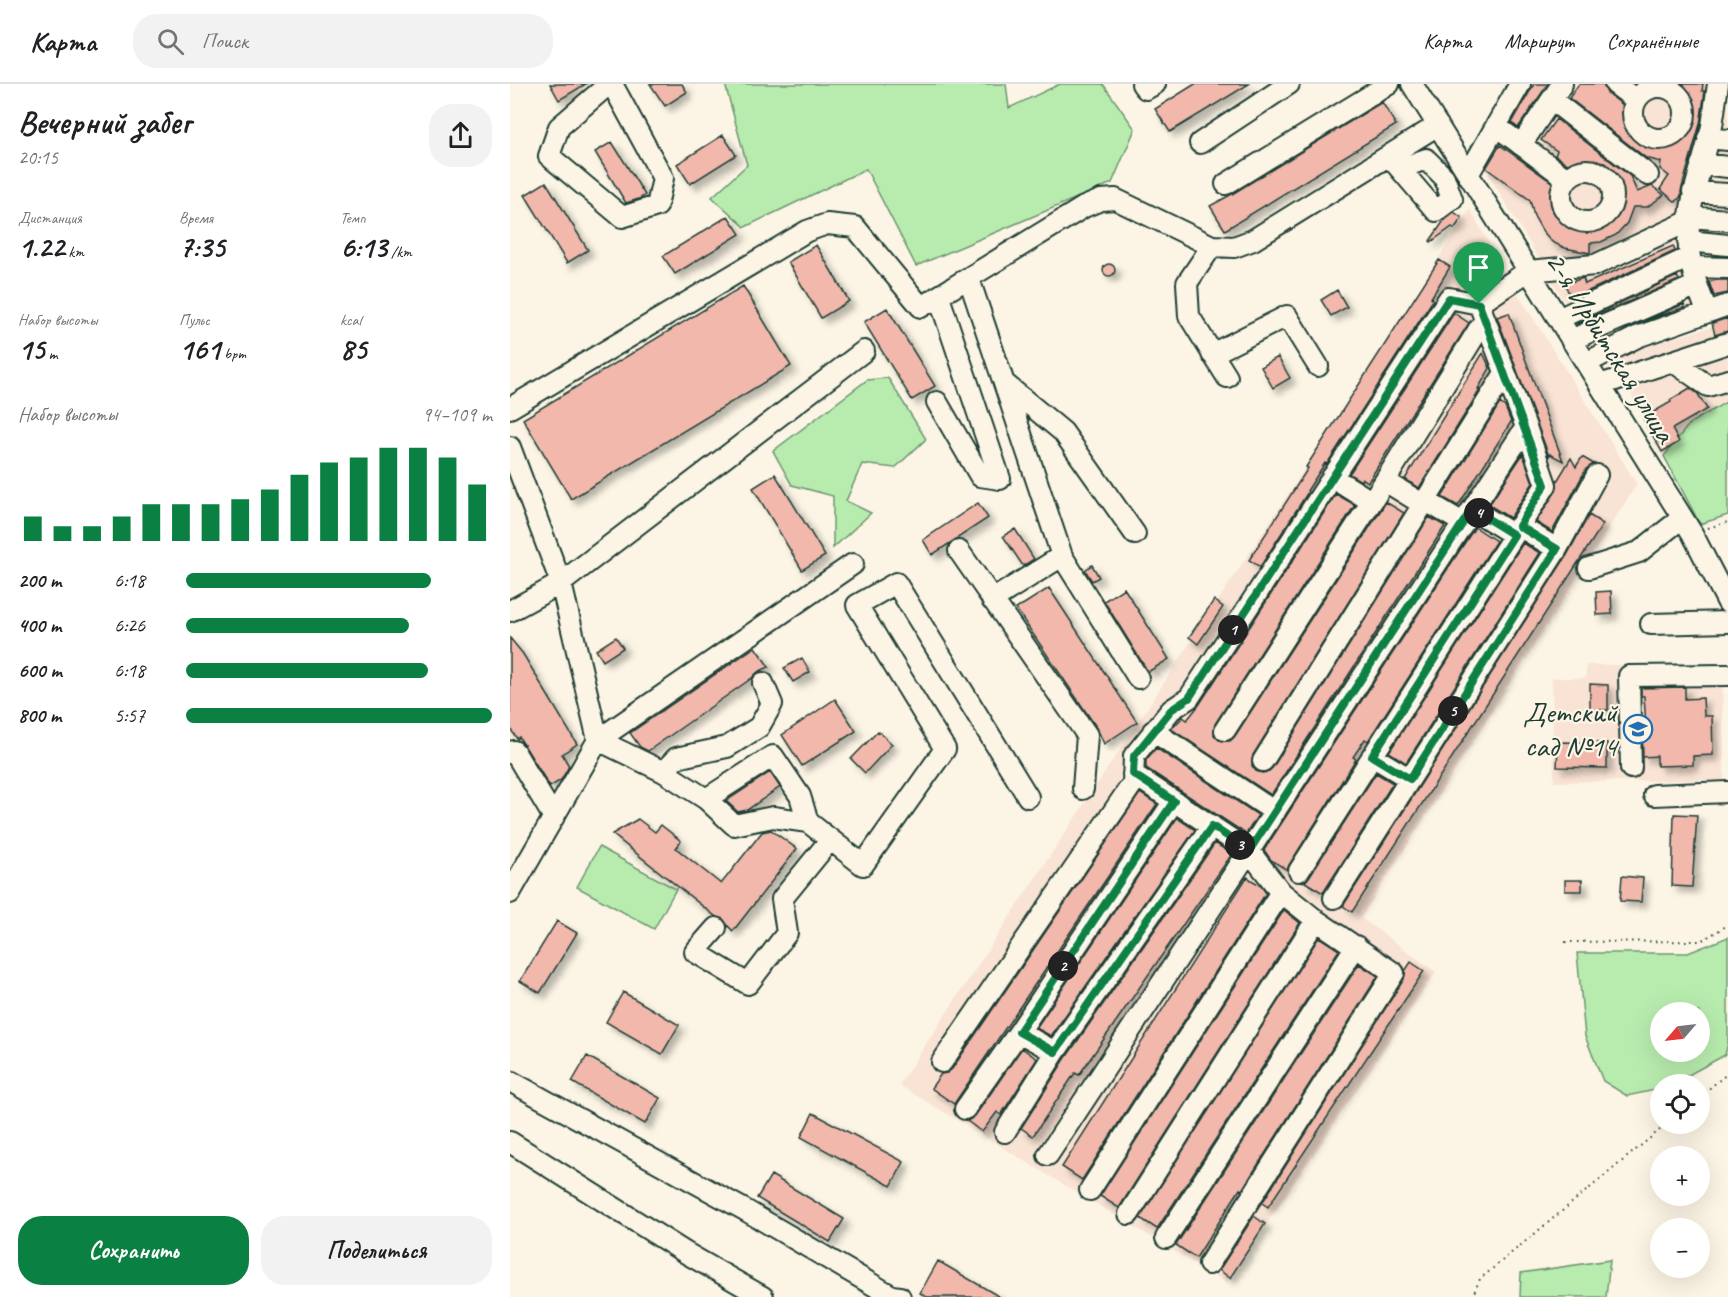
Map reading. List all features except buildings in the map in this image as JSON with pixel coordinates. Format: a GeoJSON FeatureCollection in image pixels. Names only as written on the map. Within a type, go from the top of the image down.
{"type":"FeatureCollection","features":[{"type":"Feature","properties":{"kind":"street"},"geometry":{"type":"LineString","coordinates":[[610,84],[663,178],[657,206],[622,217],[549,156],[559,127],[610,84]]}},
{"type":"Feature","properties":{"kind":"street"},"geometry":{"type":"LineString","coordinates":[[1142,84],[1146,89],[1155,84]]}},
{"type":"Feature","properties":{"kind":"street"},"geometry":{"type":"LineString","coordinates":[[1200,143],[1289,84]]}},
{"type":"Feature","properties":{"kind":"street"},"geometry":{"type":"LineString","coordinates":[[1226,184],[1389,84]]}},
{"type":"Feature","properties":{"kind":"street","name":"2-я Ирбитская улица"},"geometry":{"type":"LineString","coordinates":[[1412,84],[1682,518],[1728,603]]}},
{"type":"Feature","properties":{"kind":"street"},"geometry":{"type":"LineString","coordinates":[[1468,175],[1520,84]]}},
{"type":"Feature","properties":{"kind":"street"},"geometry":{"type":"LineString","coordinates":[[1615,84],[1636,100]]}},
{"type":"Feature","properties":{"kind":"street"},"geometry":{"type":"LineString","coordinates":[[1707,311],[1692,263],[1689,219],[1693,192],[1708,138],[1721,113],[1718,84],[1728,85]]}},
{"type":"Feature","properties":{"kind":"street"},"geometry":{"type":"LineString","coordinates":[[1521,145],[1557,92],[1648,175]]}},
{"type":"Feature","properties":{"kind":"street"},"geometry":{"type":"LineString","coordinates":[[510,408],[807,231],[827,224],[855,227],[921,307],[1084,207],[1101,200],[1115,199],[1212,246],[1234,247],[1253,240],[1396,162],[1438,125]]}},
{"type":"Feature","properties":{"kind":"street"},"geometry":{"type":"LineString","coordinates":[[1496,126],[1567,179]]}},
{"type":"Feature","properties":{"kind":"street"},"geometry":{"type":"LineString","coordinates":[[1708,138],[1728,140]]}},
{"type":"Feature","properties":{"kind":"street"},"geometry":{"type":"LineString","coordinates":[[1701,164],[1728,167]]}},
{"type":"Feature","properties":{"kind":"street"},"geometry":{"type":"LineString","coordinates":[[1693,192],[1728,195]]}},
{"type":"Feature","properties":{"kind":"street"},"geometry":{"type":"LineString","coordinates":[[1225,730],[1386,481],[1482,311],[1528,272],[1596,265],[1689,219],[1728,220]]}},
{"type":"Feature","properties":{"kind":"street"},"geometry":{"type":"LineString","coordinates":[[1558,319],[1692,263],[1728,245]]}},
{"type":"Feature","properties":{"kind":"street"},"geometry":{"type":"LineString","coordinates":[[1212,246],[1187,283],[1189,316],[1227,377]]}},
{"type":"Feature","properties":{"kind":"street"},"geometry":{"type":"LineString","coordinates":[[1571,340],[1692,263],[1728,268]]}},
{"type":"Feature","properties":{"kind":"street"},"geometry":{"type":"LineString","coordinates":[[969,279],[1062,556],[1138,678]]}},
{"type":"Feature","properties":{"kind":"street"},"geometry":{"type":"LineString","coordinates":[[937,402],[980,476],[1000,479],[939,297]]}},
{"type":"Feature","properties":{"kind":"street"},"geometry":{"type":"LineString","coordinates":[[942,1062],[1133,783],[1134,756],[1171,710],[1189,698],[1449,298],[1482,311],[1526,427],[1545,485],[1299,871]]}},
{"type":"Feature","properties":{"kind":"street"},"geometry":{"type":"LineString","coordinates":[[1586,363],[1637,337],[1728,305]]}},
{"type":"Feature","properties":{"kind":"street"},"geometry":{"type":"LineString","coordinates":[[1212,354],[1287,316],[1318,366]]}},
{"type":"Feature","properties":{"kind":"street"},"geometry":{"type":"LineString","coordinates":[[1600,386],[1728,343]]}},
{"type":"Feature","properties":{"kind":"street"},"geometry":{"type":"LineString","coordinates":[[510,611],[561,583],[864,351]]}},
{"type":"Feature","properties":{"kind":"street"},"geometry":{"type":"LineString","coordinates":[[1672,361],[1708,386],[1728,380]]}},
{"type":"Feature","properties":{"kind":"street"},"geometry":{"type":"LineString","coordinates":[[1263,761],[1505,373]]}},
{"type":"Feature","properties":{"kind":"street"},"geometry":{"type":"LineString","coordinates":[[1003,381],[1063,432],[1135,534]]}},
{"type":"Feature","properties":{"kind":"street"},"geometry":{"type":"LineString","coordinates":[[1048,1155],[1526,427]]}},
{"type":"Feature","properties":{"kind":"street"},"geometry":{"type":"LineString","coordinates":[[510,447],[561,583],[598,740]]}},
{"type":"Feature","properties":{"kind":"street"},"geometry":{"type":"LineString","coordinates":[[1334,898],[1557,549],[1597,475]]}},
{"type":"Feature","properties":{"kind":"street"},"geometry":{"type":"LineString","coordinates":[[1332,477],[1371,501]]}},
{"type":"Feature","properties":{"kind":"street"},"geometry":{"type":"LineString","coordinates":[[1386,481],[1425,503],[1516,530],[1557,549]]}},
{"type":"Feature","properties":{"kind":"street"},"geometry":{"type":"LineString","coordinates":[[1590,568],[1639,552],[1682,518]]}},
{"type":"Feature","properties":{"kind":"street"},"geometry":{"type":"LineString","coordinates":[[959,551],[1087,735],[1083,789]]}},
{"type":"Feature","properties":{"kind":"street"},"geometry":{"type":"LineString","coordinates":[[992,600],[1062,556]]}},
{"type":"Feature","properties":{"kind":"street"},"geometry":{"type":"LineString","coordinates":[[510,893],[598,740],[853,564]]}},
{"type":"Feature","properties":{"kind":"street"},"geometry":{"type":"LineString","coordinates":[[598,740],[664,771],[706,799],[734,825],[773,817],[808,822],[863,865],[945,749],[857,605],[896,583],[1028,797]]}},
{"type":"Feature","properties":{"kind":"street"},"geometry":{"type":"LineString","coordinates":[[1651,624],[1728,622]]}},
{"type":"Feature","properties":{"kind":"street"},"geometry":{"type":"LineString","coordinates":[[1631,768],[1629,676],[1728,675]]}},
{"type":"Feature","properties":{"kind":"street"},"geometry":{"type":"LineString","coordinates":[[664,771],[676,758],[727,747],[759,727],[772,704],[763,683]]}},
{"type":"Feature","properties":{"kind":"street"},"geometry":{"type":"LineString","coordinates":[[1153,731],[1275,812]]}},
{"type":"Feature","properties":{"kind":"street"},"geometry":{"type":"LineString","coordinates":[[510,753],[514,751],[553,816]]}},
{"type":"Feature","properties":{"kind":"street"},"geometry":{"type":"LineString","coordinates":[[706,799],[773,756],[800,796],[808,822]]}},
{"type":"Feature","properties":{"kind":"street"},"geometry":{"type":"LineString","coordinates":[[1372,756],[1410,779]]}},
{"type":"Feature","properties":{"kind":"street"},"geometry":{"type":"LineString","coordinates":[[1133,774],[1249,851],[1281,892],[1316,920],[1394,973],[1209,1264]]}},
{"type":"Feature","properties":{"kind":"street"},"geometry":{"type":"LineString","coordinates":[[1654,795],[1728,792]]}},
{"type":"Feature","properties":{"kind":"street"},"geometry":{"type":"LineString","coordinates":[[965,1109],[1174,801]]}},
{"type":"Feature","properties":{"kind":"street"},"geometry":{"type":"LineString","coordinates":[[1005,1132],[1055,1052],[1212,826]]}},
{"type":"Feature","properties":{"kind":"street"},"geometry":{"type":"LineString","coordinates":[[716,928],[695,952],[748,984],[787,933],[782,899],[830,840]]}},
{"type":"Feature","properties":{"kind":"street"},"geometry":{"type":"LineString","coordinates":[[1090,1190],[1281,892]]}},
{"type":"Feature","properties":{"kind":"street"},"geometry":{"type":"LineString","coordinates":[[1129,1214],[1316,920]]}},
{"type":"Feature","properties":{"kind":"street"},"geometry":{"type":"LineString","coordinates":[[1166,1238],[1356,946]]}},
{"type":"Feature","properties":{"kind":"street"},"geometry":{"type":"LineString","coordinates":[[1019,1032],[1055,1052]]}},
{"type":"Feature","properties":{"kind":"street"},"geometry":{"type":"LineString","coordinates":[[510,1081],[746,1210],[892,1296],[900,1297]]}},
{"type":"Feature","properties":{"kind":"street"},"geometry":{"type":"LineString","coordinates":[[510,1142],[686,1253],[763,1297]]}},
{"type":"Feature","properties":{"kind":"path"},"geometry":{"type":"LineString","coordinates":[[1565,942],[1701,941],[1728,925]]}},
{"type":"Feature","properties":{"kind":"path"},"geometry":{"type":"LineString","coordinates":[[1710,1087],[1728,1072]]}},
{"type":"Feature","properties":{"kind":"path"},"geometry":{"type":"LineString","coordinates":[[1472,1297],[1480,1279],[1655,1134]]}},
{"type":"Feature","properties":{"kind":"shaded area"},"geometry":{"type":"Polygon","coordinates":[[[1530,84],[1728,84],[1728,312],[1622,353],[1728,322],[1728,401],[1690,423],[1664,456],[1611,357],[1600,361],[1481,162],[1530,84]]]}},
{"type":"Feature","properties":{"kind":"shaded area"},"geometry":{"type":"Polygon","coordinates":[[[1470,209],[1511,283],[1637,484],[1361,918],[1436,972],[1227,1283],[899,1085],[1306,467],[1470,209]]]}},
{"type":"Feature","properties":{"kind":"shaded area","name":"Детский сад №14"},"geometry":{"type":"Polygon","coordinates":[[[1722,664],[1724,780],[1554,782],[1552,678],[1586,678],[1586,665],[1722,664]]]}},
{"type":"Feature","properties":{"kind":"green space"},"geometry":{"type":"Polygon","coordinates":[[[725,84],[1006,84],[1009,108],[1060,84],[1103,84],[1135,129],[1112,183],[916,266],[866,169],[745,227],[712,197],[747,165],[725,84]]]}},
{"type":"Feature","properties":{"kind":"green space"},"geometry":{"type":"Polygon","coordinates":[[[888,378],[926,439],[895,468],[862,464],[846,501],[871,513],[833,548],[833,496],[792,485],[773,451],[867,380],[888,378]]]}},
{"type":"Feature","properties":{"kind":"green space"},"geometry":{"type":"Polygon","coordinates":[[[1728,401],[1728,515],[1700,524],[1664,456],[1690,423],[1728,401]]]}},
{"type":"Feature","properties":{"kind":"green space"},"geometry":{"type":"Polygon","coordinates":[[[599,847],[676,889],[654,929],[577,887],[599,847]]]}},
{"type":"Feature","properties":{"kind":"green space"},"geometry":{"type":"Polygon","coordinates":[[[1728,937],[1728,1043],[1725,1055],[1690,1074],[1650,1074],[1650,1091],[1627,1096],[1603,1081],[1585,1036],[1577,953],[1688,953],[1728,937]]]}},
{"type":"Feature","properties":{"kind":"green space"},"geometry":{"type":"Polygon","coordinates":[[[1610,1260],[1606,1297],[1520,1297],[1521,1273],[1610,1260]]]}},
{"type":"Feature","properties":{"kind":"place","name":"Детский сад №14"},"geometry":{"type":"Point","coordinates":[1638,729]}},
{"type":"Feature","properties":{"kind":"route"},"geometry":{"type":"LineString","coordinates":[[1449,298],[1479,304],[1526,427],[1545,485],[1519,526],[1557,549],[1410,779],[1372,756],[1514,535],[1472,509],[1249,851],[1212,826],[1055,1052],[1019,1032],[1174,801],[1133,774],[1134,756],[1171,710],[1189,698],[1449,298]]}}]}
